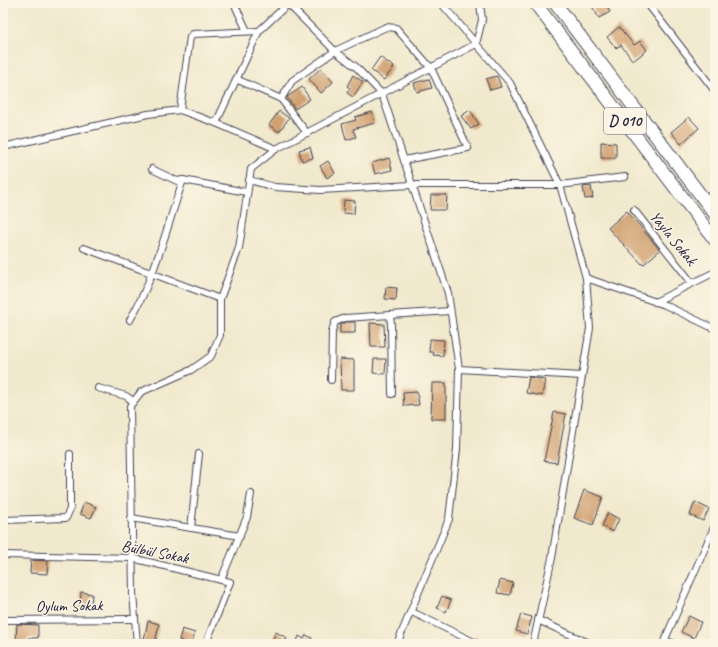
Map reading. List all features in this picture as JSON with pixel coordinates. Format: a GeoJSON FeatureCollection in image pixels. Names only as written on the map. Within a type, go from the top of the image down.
{"type":"FeatureCollection","features":[{"type":"Feature","properties":{"kind":"highway","name":"D 010"},"geometry":{"type":"LineString","coordinates":[[535,3],[715,240]]}},
{"type":"Feature","properties":{"kind":"highway","name":"D 010"},"geometry":{"type":"LineString","coordinates":[[555,3],[715,214]]}},
{"type":"Feature","properties":{"kind":"street"},"geometry":{"type":"LineString","coordinates":[[234,3],[247,31]]}},
{"type":"Feature","properties":{"kind":"street"},"geometry":{"type":"LineString","coordinates":[[216,123],[259,31],[288,3],[336,51],[356,67],[382,94],[448,293],[459,369],[457,449],[449,519],[412,612],[397,644]]}},
{"type":"Feature","properties":{"kind":"street"},"geometry":{"type":"LineString","coordinates":[[441,3],[510,83],[560,185],[586,278],[590,328],[552,558],[533,644]]}},
{"type":"Feature","properties":{"kind":"street"},"geometry":{"type":"LineString","coordinates":[[137,644],[132,558],[130,406],[141,392],[191,370],[211,356],[220,335],[220,299],[239,248],[246,192],[251,169],[276,149],[476,44],[482,20],[480,3]]}},
{"type":"Feature","properties":{"kind":"street"},"geometry":{"type":"LineString","coordinates":[[647,3],[715,92]]}},
{"type":"Feature","properties":{"kind":"street"},"geometry":{"type":"LineString","coordinates":[[281,99],[292,81],[336,51],[390,26],[396,28],[431,68],[468,148],[404,160]]}},
{"type":"Feature","properties":{"kind":"street"},"geometry":{"type":"LineString","coordinates":[[180,110],[190,37],[193,34],[259,31]]}},
{"type":"Feature","properties":{"kind":"street"},"geometry":{"type":"LineString","coordinates":[[236,79],[281,99],[307,133]]}},
{"type":"Feature","properties":{"kind":"street"},"geometry":{"type":"LineString","coordinates":[[3,147],[148,114],[180,110],[216,123],[276,149]]}},
{"type":"Feature","properties":{"kind":"street"},"geometry":{"type":"LineString","coordinates":[[152,170],[177,181],[183,180],[246,192]]}},
{"type":"Feature","properties":{"kind":"street"},"geometry":{"type":"LineString","coordinates":[[249,180],[275,187],[320,190],[412,185],[560,185],[625,177]]}},
{"type":"Feature","properties":{"kind":"street"},"geometry":{"type":"LineString","coordinates":[[130,320],[138,307],[152,272],[183,180]]}},
{"type":"Feature","properties":{"kind":"street","name":"Yayla Sokak"},"geometry":{"type":"LineString","coordinates":[[634,210],[692,283]]}},
{"type":"Feature","properties":{"kind":"street"},"geometry":{"type":"LineString","coordinates":[[84,248],[152,272],[220,299]]}},
{"type":"Feature","properties":{"kind":"street"},"geometry":{"type":"LineString","coordinates":[[655,302],[715,272]]}},
{"type":"Feature","properties":{"kind":"street"},"geometry":{"type":"LineString","coordinates":[[586,278],[655,302],[715,329]]}},
{"type":"Feature","properties":{"kind":"street"},"geometry":{"type":"LineString","coordinates":[[331,380],[332,331],[335,322],[345,318],[450,311]]}},
{"type":"Feature","properties":{"kind":"street"},"geometry":{"type":"LineString","coordinates":[[390,316],[392,394]]}},
{"type":"Feature","properties":{"kind":"street"},"geometry":{"type":"LineString","coordinates":[[459,369],[582,376]]}},
{"type":"Feature","properties":{"kind":"street"},"geometry":{"type":"LineString","coordinates":[[98,388],[126,396],[133,401]]}},
{"type":"Feature","properties":{"kind":"street"},"geometry":{"type":"LineString","coordinates":[[3,520],[66,518],[70,509],[70,454]]}},
{"type":"Feature","properties":{"kind":"street"},"geometry":{"type":"LineString","coordinates":[[191,528],[199,454]]}},
{"type":"Feature","properties":{"kind":"street"},"geometry":{"type":"LineString","coordinates":[[214,644],[206,643],[230,582],[221,580],[247,517],[251,494]]}},
{"type":"Feature","properties":{"kind":"street"},"geometry":{"type":"LineString","coordinates":[[131,518],[240,536]]}},
{"type":"Feature","properties":{"kind":"street"},"geometry":{"type":"LineString","coordinates":[[675,644],[665,642],[715,525]]}},
{"type":"Feature","properties":{"kind":"street","name":"Bülbül Sokak"},"geometry":{"type":"LineString","coordinates":[[3,555],[132,558],[221,580]]}},
{"type":"Feature","properties":{"kind":"street"},"geometry":{"type":"LineString","coordinates":[[412,612],[478,644]]}},
{"type":"Feature","properties":{"kind":"street","name":"Oylum Sokak"},"geometry":{"type":"LineString","coordinates":[[3,620],[135,618]]}},
{"type":"Feature","properties":{"kind":"street"},"geometry":{"type":"LineString","coordinates":[[538,620],[591,644]]}},
{"type":"Feature","properties":{"kind":"building"},"geometry":{"type":"Polygon","coordinates":[[[590,3],[605,3],[610,12],[599,18],[590,3]]]}},
{"type":"Feature","properties":{"kind":"building"},"geometry":{"type":"Polygon","coordinates":[[[619,27],[634,45],[640,41],[647,50],[633,61],[621,45],[616,48],[607,37],[619,27]]]}},
{"type":"Feature","properties":{"kind":"building"},"geometry":{"type":"Polygon","coordinates":[[[380,57],[394,67],[384,80],[371,70],[380,57]]]}},
{"type":"Feature","properties":{"kind":"building"},"geometry":{"type":"Polygon","coordinates":[[[321,68],[333,82],[321,93],[309,79],[321,68]]]}},
{"type":"Feature","properties":{"kind":"building"},"geometry":{"type":"Polygon","coordinates":[[[353,75],[363,82],[353,97],[347,93],[350,88],[347,86],[353,75]]]}},
{"type":"Feature","properties":{"kind":"building"},"geometry":{"type":"Polygon","coordinates":[[[497,76],[501,87],[490,90],[486,79],[497,76]]]}},
{"type":"Feature","properties":{"kind":"building"},"geometry":{"type":"Polygon","coordinates":[[[429,79],[432,88],[417,92],[414,83],[429,79]]]}},
{"type":"Feature","properties":{"kind":"building"},"geometry":{"type":"Polygon","coordinates":[[[302,87],[310,99],[295,109],[287,97],[302,87]]]}},
{"type":"Feature","properties":{"kind":"building"},"geometry":{"type":"Polygon","coordinates":[[[470,110],[479,124],[471,129],[461,116],[470,110]]]}},
{"type":"Feature","properties":{"kind":"building"},"geometry":{"type":"Polygon","coordinates":[[[279,111],[289,118],[279,132],[269,125],[279,111]]]}},
{"type":"Feature","properties":{"kind":"building"},"geometry":{"type":"Polygon","coordinates":[[[372,112],[375,123],[353,129],[356,137],[346,140],[342,124],[356,120],[355,117],[372,112]]]}},
{"type":"Feature","properties":{"kind":"building"},"geometry":{"type":"Polygon","coordinates":[[[689,117],[699,128],[681,144],[671,132],[689,117]]]}},
{"type":"Feature","properties":{"kind":"building"},"geometry":{"type":"Polygon","coordinates":[[[601,142],[616,143],[616,158],[601,158],[601,142]]]}},
{"type":"Feature","properties":{"kind":"building"},"geometry":{"type":"Polygon","coordinates":[[[310,147],[313,158],[302,161],[299,150],[310,147]]]}},
{"type":"Feature","properties":{"kind":"building"},"geometry":{"type":"Polygon","coordinates":[[[389,158],[392,170],[375,174],[372,163],[389,158]]]}},
{"type":"Feature","properties":{"kind":"building"},"geometry":{"type":"Polygon","coordinates":[[[328,161],[335,173],[327,178],[320,166],[328,161]]]}},
{"type":"Feature","properties":{"kind":"building"},"geometry":{"type":"Polygon","coordinates":[[[591,186],[593,198],[585,199],[583,187],[591,186]]]}},
{"type":"Feature","properties":{"kind":"building"},"geometry":{"type":"Polygon","coordinates":[[[431,195],[447,195],[446,210],[430,210],[431,195]]]}},
{"type":"Feature","properties":{"kind":"building"},"geometry":{"type":"Polygon","coordinates":[[[344,200],[355,201],[354,214],[343,213],[344,200]]]}},
{"type":"Feature","properties":{"kind":"building"},"geometry":{"type":"Polygon","coordinates":[[[627,211],[660,250],[643,265],[608,228],[627,211]]]}},
{"type":"Feature","properties":{"kind":"building"},"geometry":{"type":"Polygon","coordinates":[[[386,287],[397,288],[396,300],[385,299],[386,287]]]}},
{"type":"Feature","properties":{"kind":"building"},"geometry":{"type":"Polygon","coordinates":[[[346,322],[355,322],[355,333],[340,333],[340,325],[346,322]]]}},
{"type":"Feature","properties":{"kind":"building"},"geometry":{"type":"Polygon","coordinates":[[[370,323],[384,324],[385,347],[371,347],[370,323]]]}},
{"type":"Feature","properties":{"kind":"building"},"geometry":{"type":"Polygon","coordinates":[[[430,339],[444,340],[443,356],[433,355],[434,352],[429,352],[430,339]]]}},
{"type":"Feature","properties":{"kind":"building"},"geometry":{"type":"Polygon","coordinates":[[[340,359],[354,360],[354,390],[341,390],[340,359]]]}},
{"type":"Feature","properties":{"kind":"building"},"geometry":{"type":"Polygon","coordinates":[[[374,359],[386,359],[385,374],[373,373],[374,359]]]}},
{"type":"Feature","properties":{"kind":"building"},"geometry":{"type":"Polygon","coordinates":[[[529,377],[545,380],[542,396],[526,393],[529,377]]]}},
{"type":"Feature","properties":{"kind":"building"},"geometry":{"type":"Polygon","coordinates":[[[432,383],[446,383],[446,419],[431,419],[432,383]]]}},
{"type":"Feature","properties":{"kind":"building"},"geometry":{"type":"Polygon","coordinates":[[[417,392],[419,405],[404,406],[403,393],[417,392]]]}},
{"type":"Feature","properties":{"kind":"building"},"geometry":{"type":"Polygon","coordinates":[[[554,412],[566,414],[557,463],[544,461],[554,412]]]}},
{"type":"Feature","properties":{"kind":"building"},"geometry":{"type":"Polygon","coordinates":[[[584,490],[603,497],[593,525],[574,518],[584,490]]]}},
{"type":"Feature","properties":{"kind":"building"},"geometry":{"type":"Polygon","coordinates":[[[84,502],[96,507],[91,518],[80,514],[84,502]]]}},
{"type":"Feature","properties":{"kind":"building"},"geometry":{"type":"Polygon","coordinates":[[[695,502],[709,509],[703,521],[690,515],[695,502]]]}},
{"type":"Feature","properties":{"kind":"building"},"geometry":{"type":"Polygon","coordinates":[[[608,513],[619,519],[613,532],[602,526],[608,513]]]}},
{"type":"Feature","properties":{"kind":"building"},"geometry":{"type":"Polygon","coordinates":[[[31,560],[48,561],[47,574],[30,573],[31,560]]]}},
{"type":"Feature","properties":{"kind":"building"},"geometry":{"type":"Polygon","coordinates":[[[500,580],[513,583],[510,595],[497,593],[500,580]]]}},
{"type":"Feature","properties":{"kind":"building"},"geometry":{"type":"Polygon","coordinates":[[[81,592],[92,594],[91,608],[80,607],[81,592]]]}},
{"type":"Feature","properties":{"kind":"building"},"geometry":{"type":"Polygon","coordinates":[[[442,596],[451,600],[446,612],[437,608],[442,596]]]}},
{"type":"Feature","properties":{"kind":"building"},"geometry":{"type":"Polygon","coordinates":[[[521,614],[532,617],[527,634],[516,631],[521,614]]]}},
{"type":"Feature","properties":{"kind":"building"},"geometry":{"type":"Polygon","coordinates":[[[689,616],[701,622],[694,638],[681,632],[689,616]]]}},
{"type":"Feature","properties":{"kind":"building"},"geometry":{"type":"Polygon","coordinates":[[[148,621],[159,624],[155,644],[143,644],[148,621]]]}},
{"type":"Feature","properties":{"kind":"building"},"geometry":{"type":"Polygon","coordinates":[[[17,624],[38,625],[38,638],[28,638],[28,641],[16,641],[17,624]]]}},
{"type":"Feature","properties":{"kind":"building"},"geometry":{"type":"Polygon","coordinates":[[[182,629],[195,633],[191,644],[179,640],[182,629]]]}},
{"type":"Feature","properties":{"kind":"building"},"geometry":{"type":"Polygon","coordinates":[[[276,632],[287,638],[284,644],[270,644],[276,632]]]}},
{"type":"Feature","properties":{"kind":"building"},"geometry":{"type":"Polygon","coordinates":[[[306,635],[312,638],[311,642],[316,644],[296,644],[299,636],[304,639],[306,635]]]}}]}
